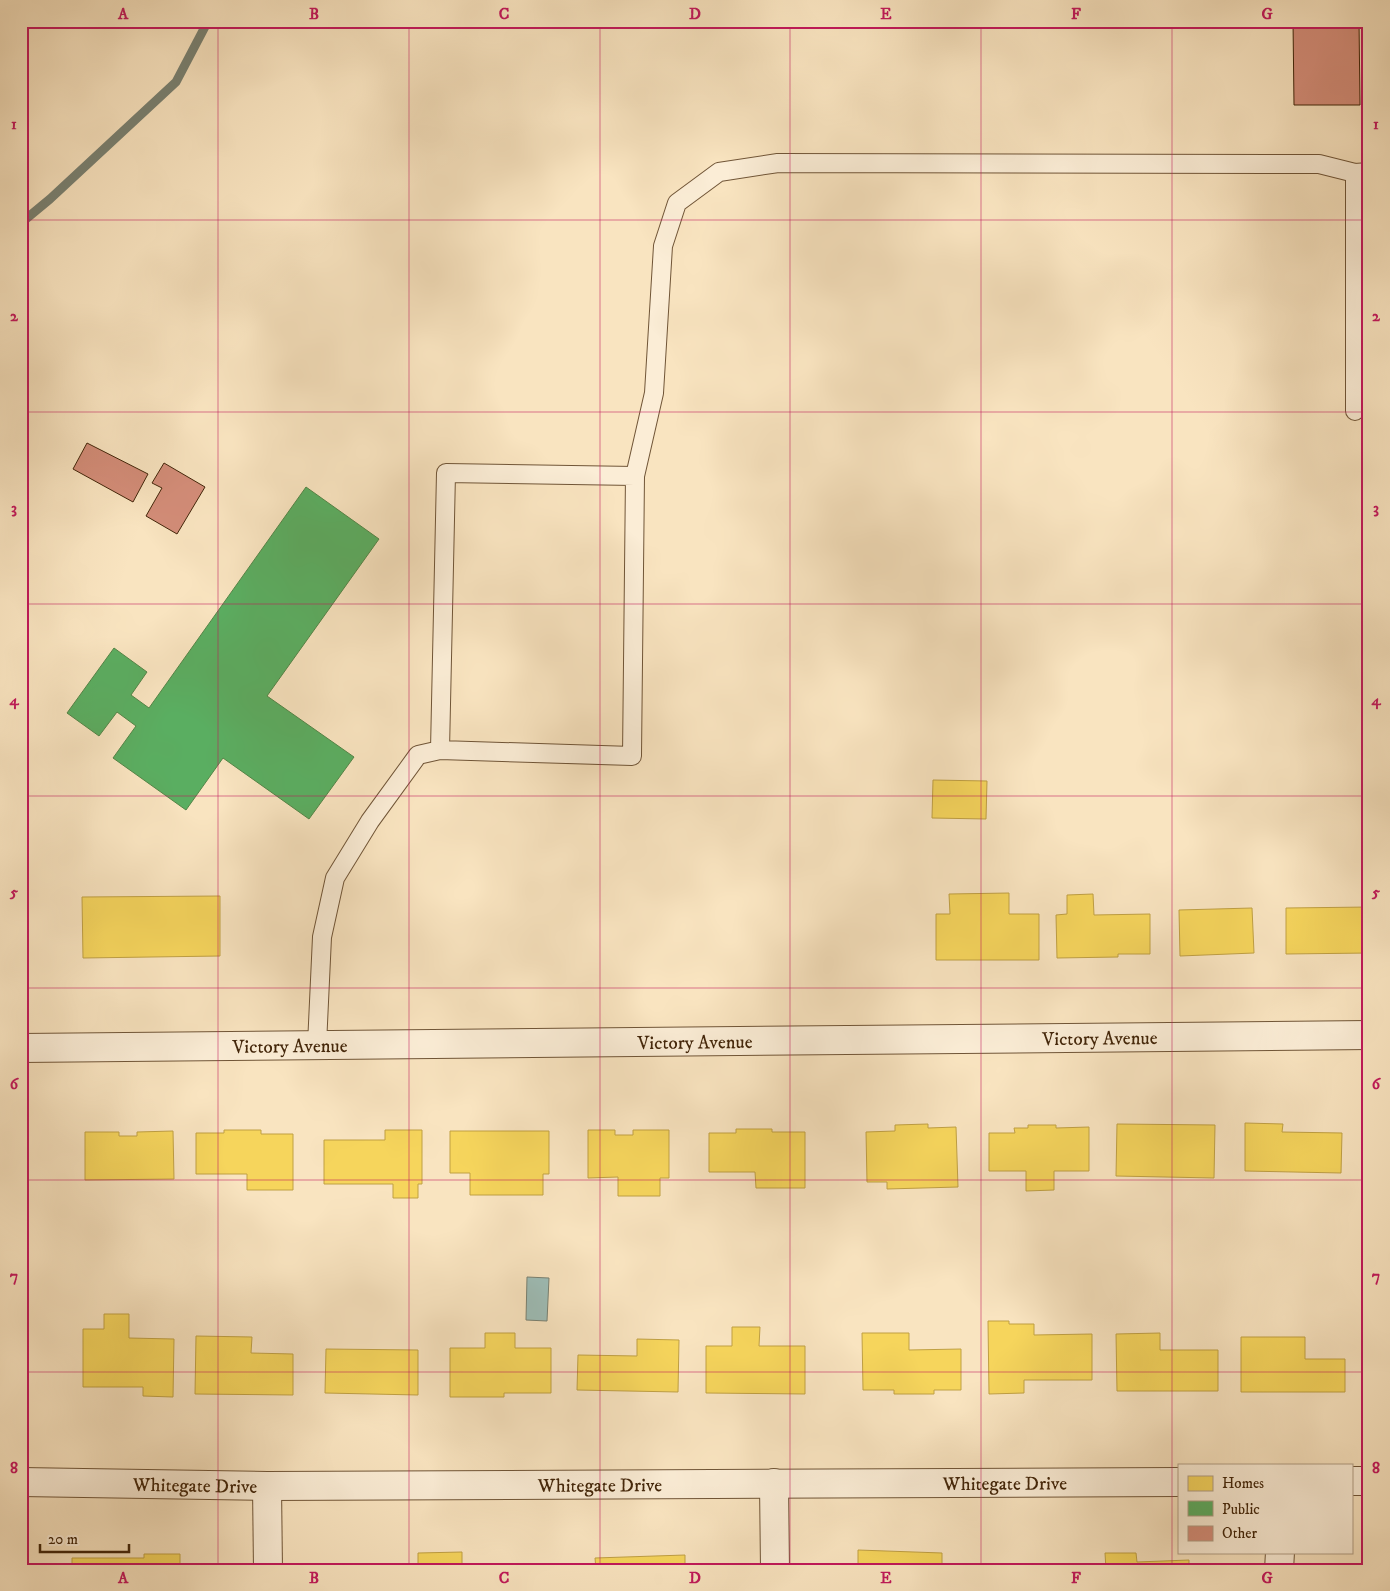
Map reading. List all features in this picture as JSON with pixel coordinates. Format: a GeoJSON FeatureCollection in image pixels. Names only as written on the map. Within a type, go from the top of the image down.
{"type":"FeatureCollection","features":[{"type":"Feature","properties":{"kind":"street","name":"Victory Avenue"},"geometry":{"type":"LineString","coordinates":[[21,1048],[1369,1035]]}},
{"type":"Feature","properties":{"kind":"street"},"geometry":{"type":"LineString","coordinates":[[1352,1481],[1369,1481]]}},
{"type":"Feature","properties":{"kind":"street","name":"Whitegate Drive"},"geometry":{"type":"LineString","coordinates":[[21,1482],[267,1486],[1178,1482]]}},
{"type":"Feature","properties":{"kind":"street"},"geometry":{"type":"LineString","coordinates":[[774,1483],[775,1570]]}},
{"type":"Feature","properties":{"kind":"street"},"geometry":{"type":"LineString","coordinates":[[267,1486],[268,1570]]}},
{"type":"Feature","properties":{"kind":"street"},"geometry":{"type":"LineString","coordinates":[[1280,1554],[1280,1570]]}},
{"type":"Feature","properties":{"kind":"lane"},"geometry":{"type":"LineString","coordinates":[[317,1045],[322,937],[336,878],[370,821],[418,755],[440,750],[632,756],[635,476],[654,393],[663,246],[678,203],[720,172],[778,163],[1077,163],[1319,164],[1362,172],[1355,410]]}},
{"type":"Feature","properties":{"kind":"lane"},"geometry":{"type":"LineString","coordinates":[[440,750],[446,474],[635,476]]}},
{"type":"Feature","properties":{"kind":"water"},"geometry":{"type":"Polygon","coordinates":[[[527,1277],[549,1278],[547,1321],[526,1320],[527,1277]]]}},
{"type":"Feature","properties":{"kind":"building: Homes"},"geometry":{"type":"Polygon","coordinates":[[[933,780],[987,781],[986,819],[932,818],[933,780]]]}},
{"type":"Feature","properties":{"kind":"building: Homes"},"geometry":{"type":"Polygon","coordinates":[[[1009,893],[1009,914],[1039,914],[1039,960],[936,960],[936,914],[950,914],[949,894],[1009,893]]]}},
{"type":"Feature","properties":{"kind":"building: Homes"},"geometry":{"type":"Polygon","coordinates":[[[1093,894],[1094,915],[1150,914],[1150,954],[1118,954],[1118,957],[1057,958],[1056,915],[1067,914],[1067,895],[1093,894]]]}},
{"type":"Feature","properties":{"kind":"building: Homes"},"geometry":{"type":"Polygon","coordinates":[[[220,896],[220,956],[83,958],[82,897],[220,896]]]}},
{"type":"Feature","properties":{"kind":"building: Homes"},"geometry":{"type":"Polygon","coordinates":[[[1369,907],[1369,953],[1286,954],[1286,908],[1369,907]]]}},
{"type":"Feature","properties":{"kind":"building: Homes"},"geometry":{"type":"Polygon","coordinates":[[[1252,908],[1254,953],[1180,956],[1179,910],[1252,908]]]}},
{"type":"Feature","properties":{"kind":"building: Homes"},"geometry":{"type":"Polygon","coordinates":[[[1245,1123],[1283,1124],[1282,1132],[1342,1133],[1341,1173],[1245,1171],[1245,1123]]]}},
{"type":"Feature","properties":{"kind":"building: Homes"},"geometry":{"type":"Polygon","coordinates":[[[928,1124],[928,1128],[956,1127],[958,1187],[887,1189],[887,1182],[867,1182],[866,1132],[895,1131],[895,1125],[928,1124]]]}},
{"type":"Feature","properties":{"kind":"building: Homes"},"geometry":{"type":"Polygon","coordinates":[[[1117,1124],[1215,1125],[1214,1178],[1116,1176],[1117,1124]]]}},
{"type":"Feature","properties":{"kind":"building: Homes"},"geometry":{"type":"Polygon","coordinates":[[[1028,1125],[1056,1125],[1056,1128],[1089,1127],[1089,1171],[1054,1171],[1054,1190],[1026,1191],[1026,1171],[989,1171],[989,1133],[1015,1133],[1014,1128],[1028,1128],[1028,1125]]]}},
{"type":"Feature","properties":{"kind":"building: Homes"},"geometry":{"type":"Polygon","coordinates":[[[736,1129],[772,1129],[772,1132],[805,1132],[805,1188],[756,1188],[755,1172],[709,1172],[709,1133],[736,1133],[736,1129]]]}},
{"type":"Feature","properties":{"kind":"building: Homes"},"geometry":{"type":"Polygon","coordinates":[[[224,1130],[261,1130],[261,1134],[293,1134],[293,1190],[247,1190],[247,1174],[196,1174],[196,1133],[224,1133],[224,1130]]]}},
{"type":"Feature","properties":{"kind":"building: Homes"},"geometry":{"type":"Polygon","coordinates":[[[385,1130],[422,1130],[422,1184],[418,1184],[418,1198],[393,1198],[393,1184],[324,1184],[324,1140],[385,1140],[385,1130]]]}},
{"type":"Feature","properties":{"kind":"building: Homes"},"geometry":{"type":"Polygon","coordinates":[[[588,1130],[615,1130],[615,1135],[633,1135],[633,1130],[669,1130],[669,1178],[660,1178],[660,1196],[618,1196],[618,1177],[588,1178],[588,1130]]]}},
{"type":"Feature","properties":{"kind":"building: Homes"},"geometry":{"type":"Polygon","coordinates":[[[173,1131],[174,1179],[85,1180],[85,1132],[119,1132],[119,1136],[137,1136],[137,1132],[173,1131]]]}},
{"type":"Feature","properties":{"kind":"building: Homes"},"geometry":{"type":"Polygon","coordinates":[[[450,1131],[549,1131],[549,1174],[543,1174],[543,1195],[470,1195],[470,1173],[450,1173],[450,1131]]]}},
{"type":"Feature","properties":{"kind":"building: Homes"},"geometry":{"type":"Polygon","coordinates":[[[104,1314],[129,1314],[129,1338],[174,1339],[173,1397],[143,1396],[143,1387],[83,1387],[83,1329],[104,1329],[104,1314]]]}},
{"type":"Feature","properties":{"kind":"building: Homes"},"geometry":{"type":"Polygon","coordinates":[[[988,1321],[1009,1321],[1009,1324],[1034,1324],[1034,1335],[1092,1334],[1092,1380],[1024,1380],[1024,1393],[989,1394],[988,1321]]]}},
{"type":"Feature","properties":{"kind":"building: Homes"},"geometry":{"type":"Polygon","coordinates":[[[732,1327],[760,1327],[759,1346],[805,1346],[805,1394],[706,1393],[706,1346],[732,1346],[732,1327]]]}},
{"type":"Feature","properties":{"kind":"building: Homes"},"geometry":{"type":"Polygon","coordinates":[[[485,1333],[515,1333],[515,1348],[551,1348],[551,1393],[504,1393],[504,1397],[450,1397],[450,1348],[485,1348],[485,1333]]]}},
{"type":"Feature","properties":{"kind":"building: Homes"},"geometry":{"type":"Polygon","coordinates":[[[862,1333],[909,1333],[909,1350],[961,1349],[961,1390],[934,1390],[934,1394],[894,1394],[894,1390],[863,1390],[862,1333]]]}},
{"type":"Feature","properties":{"kind":"building: Homes"},"geometry":{"type":"Polygon","coordinates":[[[1160,1333],[1160,1350],[1218,1350],[1218,1391],[1117,1391],[1116,1334],[1160,1333]]]}},
{"type":"Feature","properties":{"kind":"building: Homes"},"geometry":{"type":"Polygon","coordinates":[[[196,1336],[252,1337],[251,1353],[293,1354],[293,1395],[195,1394],[196,1336]]]}},
{"type":"Feature","properties":{"kind":"building: Homes"},"geometry":{"type":"Polygon","coordinates":[[[1241,1337],[1305,1337],[1305,1359],[1345,1359],[1345,1392],[1241,1392],[1241,1337]]]}},
{"type":"Feature","properties":{"kind":"building: Homes"},"geometry":{"type":"Polygon","coordinates":[[[637,1339],[679,1340],[678,1392],[577,1390],[578,1355],[637,1356],[637,1339]]]}},
{"type":"Feature","properties":{"kind":"building: Homes"},"geometry":{"type":"Polygon","coordinates":[[[326,1349],[418,1350],[418,1395],[325,1393],[326,1349]]]}},
{"type":"Feature","properties":{"kind":"building: Homes"},"geometry":{"type":"Polygon","coordinates":[[[1363,1548],[1369,1548],[1369,1570],[1363,1570],[1363,1548]]]}},
{"type":"Feature","properties":{"kind":"building: Homes"},"geometry":{"type":"Polygon","coordinates":[[[858,1550],[942,1553],[942,1570],[858,1570],[858,1550]]]}},
{"type":"Feature","properties":{"kind":"building: Homes"},"geometry":{"type":"Polygon","coordinates":[[[462,1552],[462,1570],[352,1570],[352,1564],[418,1564],[418,1553],[462,1552]]]}},
{"type":"Feature","properties":{"kind":"building: Homes"},"geometry":{"type":"Polygon","coordinates":[[[1105,1553],[1136,1553],[1137,1562],[1189,1560],[1189,1570],[1106,1570],[1105,1553]]]}},
{"type":"Feature","properties":{"kind":"building: Homes"},"geometry":{"type":"Polygon","coordinates":[[[144,1554],[180,1554],[180,1570],[72,1570],[72,1558],[144,1558],[144,1554]]]}},
{"type":"Feature","properties":{"kind":"building: Homes"},"geometry":{"type":"Polygon","coordinates":[[[685,1555],[685,1570],[596,1570],[595,1558],[685,1555]]]}},
{"type":"Feature","properties":{"kind":"building: Public"},"geometry":{"type":"Polygon","coordinates":[[[306,487],[379,539],[267,696],[354,757],[309,819],[223,758],[186,810],[113,758],[136,726],[117,712],[99,736],[67,713],[114,648],[147,672],[131,695],[149,708],[306,487]]]}},
{"type":"Feature","properties":{"kind":"building: Other"},"geometry":{"type":"Polygon","coordinates":[[[1293,21],[1359,21],[1360,105],[1294,105],[1293,21]]]}},
{"type":"Feature","properties":{"kind":"building: Other"},"geometry":{"type":"Polygon","coordinates":[[[87,443],[148,474],[133,502],[73,469],[87,443]]]}},
{"type":"Feature","properties":{"kind":"building: Other"},"geometry":{"type":"Polygon","coordinates":[[[164,463],[205,487],[177,534],[146,516],[162,488],[152,483],[164,463]]]}},
{"type":"Feature","properties":{"kind":"waterway"},"geometry":{"type":"LineString","coordinates":[[21,223],[50,199],[176,82],[208,21]]}}]}
